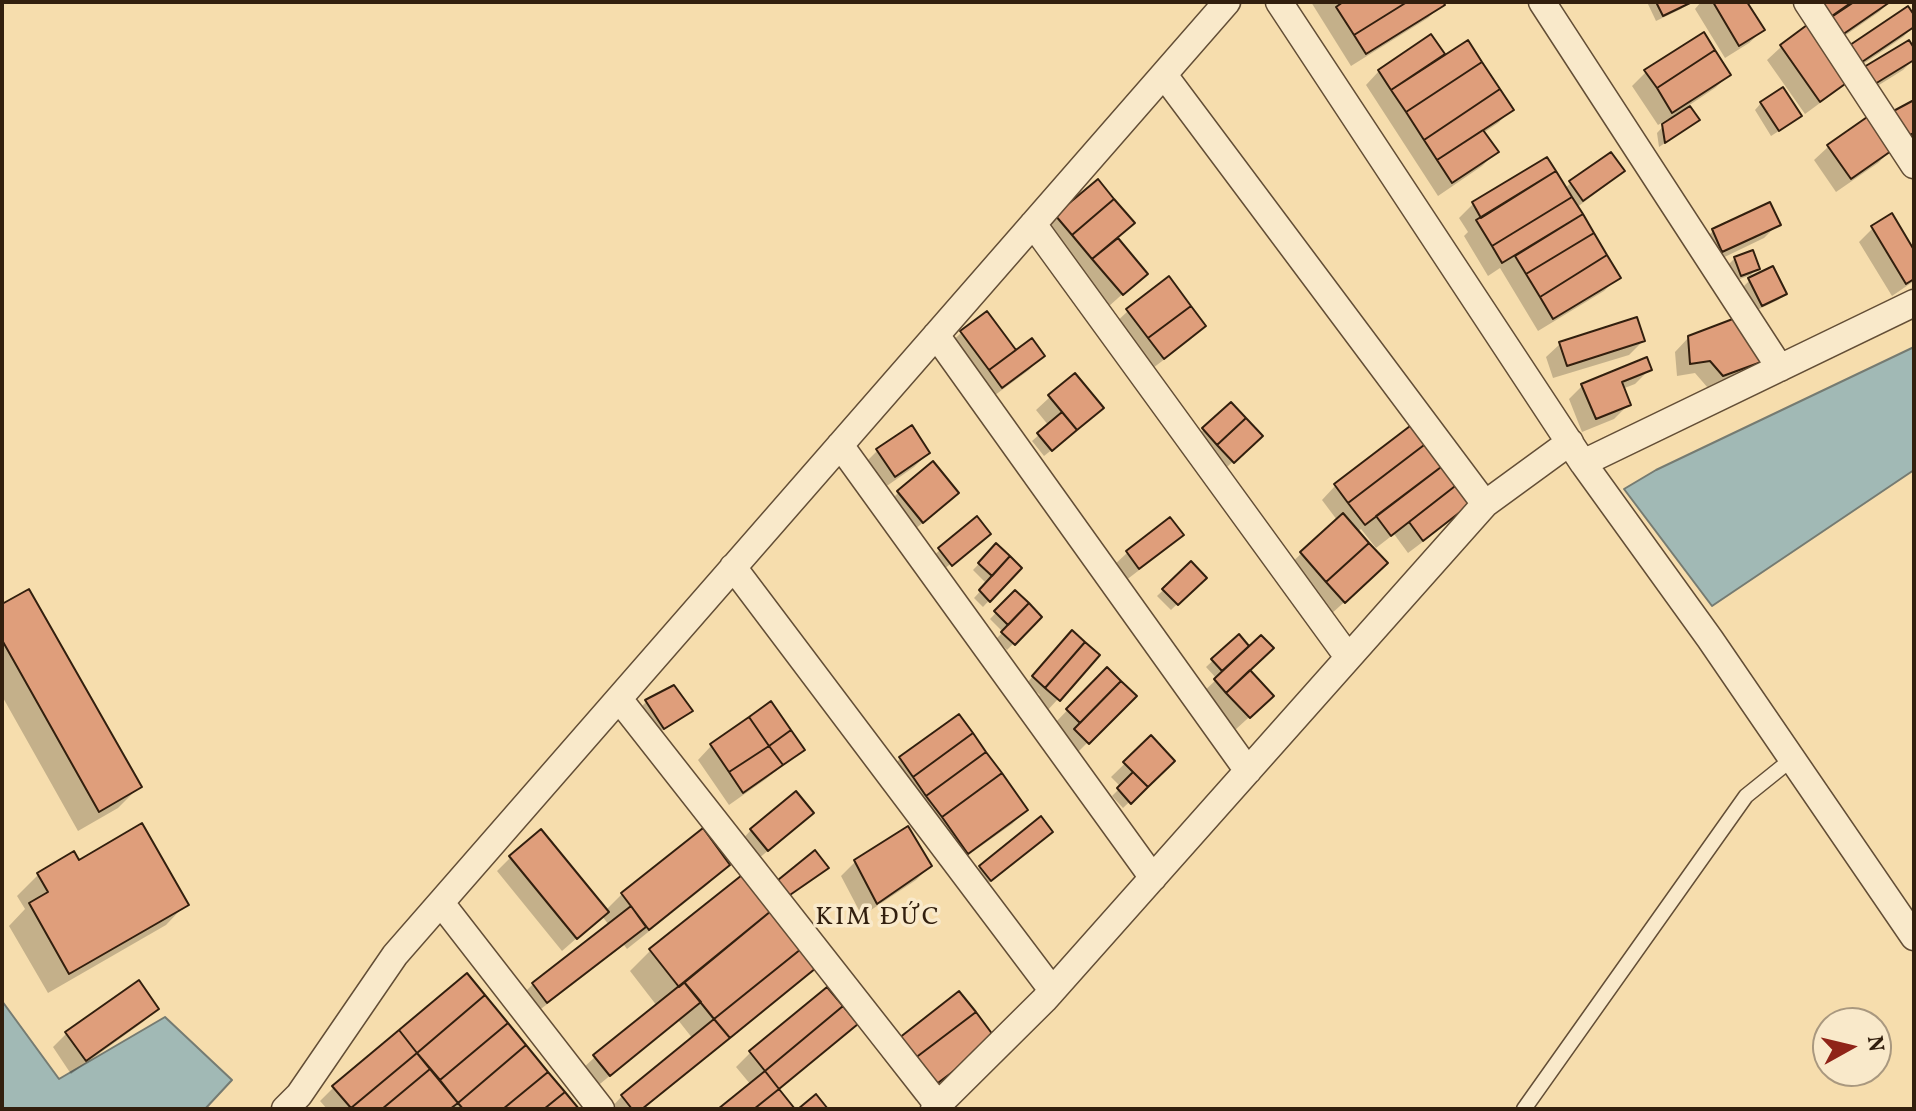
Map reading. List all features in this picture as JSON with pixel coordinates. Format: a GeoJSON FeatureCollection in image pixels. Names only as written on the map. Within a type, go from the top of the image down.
{"type":"FeatureCollection","features":[{"type":"Feature","properties":{"kind":"street"},"geometry":{"type":"LineString","coordinates":[[298,1104],[395,955],[1227,2]]}},
{"type":"Feature","properties":{"kind":"street"},"geometry":{"type":"LineString","coordinates":[[1279,2],[1576,452],[1710,639],[1914,937]]}},
{"type":"Feature","properties":{"kind":"street"},"geometry":{"type":"LineString","coordinates":[[1542,2],[1780,368]]}},
{"type":"Feature","properties":{"kind":"street"},"geometry":{"type":"LineString","coordinates":[[1807,2],[1914,165]]}},
{"type":"Feature","properties":{"kind":"street"},"geometry":{"type":"LineString","coordinates":[[1164,75],[1485,504]]}},
{"type":"Feature","properties":{"kind":"street"},"geometry":{"type":"LineString","coordinates":[[1033,224],[1348,657]]}},
{"type":"Feature","properties":{"kind":"street"},"geometry":{"type":"LineString","coordinates":[[619,699],[936,1107],[1052,990],[1485,504],[1576,452],[1780,368],[1914,303]]}},
{"type":"Feature","properties":{"kind":"street"},"geometry":{"type":"LineString","coordinates":[[936,335],[1248,771]]}},
{"type":"Feature","properties":{"kind":"street"},"geometry":{"type":"LineString","coordinates":[[840,445],[1153,878]]}},
{"type":"Feature","properties":{"kind":"street"},"geometry":{"type":"LineString","coordinates":[[733,567],[1052,990]]}},
{"type":"Feature","properties":{"kind":"street"},"geometry":{"type":"LineString","coordinates":[[441,903],[601,1109]]}},
{"type":"Feature","properties":{"kind":"lane"},"geometry":{"type":"LineString","coordinates":[[1524,1109],[1746,796],[1792,759]]}},
{"type":"Feature","properties":{"kind":"water"},"geometry":{"type":"Polygon","coordinates":[[[1914,347],[1914,470],[1712,606],[1624,489],[1656,470],[1914,347]]]}},
{"type":"Feature","properties":{"kind":"water"},"geometry":{"type":"Polygon","coordinates":[[[2,1001],[59,1079],[165,1017],[232,1080],[205,1109],[2,1109],[2,1001]]]}},
{"type":"Feature","properties":{"kind":"building"},"geometry":{"type":"Polygon","coordinates":[[[1343,2],[1407,2],[1354,35],[1336,7],[1343,2]]]}},
{"type":"Feature","properties":{"kind":"building"},"geometry":{"type":"Polygon","coordinates":[[[1407,2],[1443,2],[1445,5],[1366,54],[1354,35],[1407,2]]]}},
{"type":"Feature","properties":{"kind":"building"},"geometry":{"type":"Polygon","coordinates":[[[1656,2],[1689,2],[1690,3],[1663,16],[1656,2]]]}},
{"type":"Feature","properties":{"kind":"building"},"geometry":{"type":"Polygon","coordinates":[[[1713,2],[1747,2],[1765,30],[1739,46],[1713,2]]]}},
{"type":"Feature","properties":{"kind":"building"},"geometry":{"type":"Polygon","coordinates":[[[1817,2],[1852,2],[1829,18],[1817,2]]]}},
{"type":"Feature","properties":{"kind":"building"},"geometry":{"type":"Polygon","coordinates":[[[1854,2],[1890,2],[1842,35],[1830,18],[1854,2]]]}},
{"type":"Feature","properties":{"kind":"building"},"geometry":{"type":"Polygon","coordinates":[[[1908,6],[1914,15],[1914,27],[1859,64],[1847,47],[1908,6]]]}},
{"type":"Feature","properties":{"kind":"building"},"geometry":{"type":"Polygon","coordinates":[[[1811,22],[1852,79],[1820,102],[1780,45],[1811,22]]]}},
{"type":"Feature","properties":{"kind":"building"},"geometry":{"type":"Polygon","coordinates":[[[1704,32],[1715,50],[1657,88],[1644,70],[1704,32]]]}},
{"type":"Feature","properties":{"kind":"building"},"geometry":{"type":"Polygon","coordinates":[[[1431,34],[1445,54],[1391,90],[1378,70],[1431,34]]]}},
{"type":"Feature","properties":{"kind":"building"},"geometry":{"type":"Polygon","coordinates":[[[1468,40],[1482,62],[1406,112],[1391,90],[1468,40]]]}},
{"type":"Feature","properties":{"kind":"building"},"geometry":{"type":"Polygon","coordinates":[[[1909,40],[1914,48],[1914,60],[1870,87],[1859,70],[1909,40]]]}},
{"type":"Feature","properties":{"kind":"building"},"geometry":{"type":"Polygon","coordinates":[[[1715,50],[1731,75],[1672,113],[1657,88],[1715,50]]]}},
{"type":"Feature","properties":{"kind":"building"},"geometry":{"type":"Polygon","coordinates":[[[1482,62],[1500,89],[1424,140],[1406,112],[1482,62]]]}},
{"type":"Feature","properties":{"kind":"building"},"geometry":{"type":"Polygon","coordinates":[[[1783,87],[1802,116],[1779,131],[1760,102],[1783,87]]]}},
{"type":"Feature","properties":{"kind":"building"},"geometry":{"type":"Polygon","coordinates":[[[1500,89],[1514,110],[1437,160],[1424,140],[1500,89]]]}},
{"type":"Feature","properties":{"kind":"building"},"geometry":{"type":"Polygon","coordinates":[[[1914,100],[1914,133],[1900,140],[1886,115],[1914,100]]]}},
{"type":"Feature","properties":{"kind":"building"},"geometry":{"type":"Polygon","coordinates":[[[1690,106],[1700,120],[1665,143],[1662,124],[1690,106]]]}},
{"type":"Feature","properties":{"kind":"building"},"geometry":{"type":"Polygon","coordinates":[[[1870,115],[1894,149],[1851,179],[1827,145],[1870,115]]]}},
{"type":"Feature","properties":{"kind":"building"},"geometry":{"type":"Polygon","coordinates":[[[1483,130],[1499,152],[1452,183],[1437,160],[1483,130]]]}},
{"type":"Feature","properties":{"kind":"building"},"geometry":{"type":"Polygon","coordinates":[[[1611,152],[1625,171],[1583,201],[1569,181],[1611,152]]]}},
{"type":"Feature","properties":{"kind":"building"},"geometry":{"type":"Polygon","coordinates":[[[1547,157],[1556,171],[1481,218],[1472,202],[1547,157]]]}},
{"type":"Feature","properties":{"kind":"building"},"geometry":{"type":"Polygon","coordinates":[[[1556,171],[1572,197],[1492,246],[1476,220],[1556,171]]]}},
{"type":"Feature","properties":{"kind":"building"},"geometry":{"type":"Polygon","coordinates":[[[1098,179],[1114,199],[1072,235],[1055,215],[1098,179]]]}},
{"type":"Feature","properties":{"kind":"building"},"geometry":{"type":"Polygon","coordinates":[[[1572,197],[1583,214],[1502,263],[1492,246],[1572,197]]]}},
{"type":"Feature","properties":{"kind":"building"},"geometry":{"type":"Polygon","coordinates":[[[1114,199],[1135,223],[1092,259],[1072,235],[1114,199]]]}},
{"type":"Feature","properties":{"kind":"building"},"geometry":{"type":"Polygon","coordinates":[[[1770,202],[1781,225],[1722,252],[1712,229],[1770,202]]]}},
{"type":"Feature","properties":{"kind":"building"},"geometry":{"type":"Polygon","coordinates":[[[1892,213],[1914,250],[1914,279],[1906,284],[1871,226],[1892,213]]]}},
{"type":"Feature","properties":{"kind":"building"},"geometry":{"type":"Polygon","coordinates":[[[1583,214],[1594,233],[1526,274],[1515,256],[1583,214]]]}},
{"type":"Feature","properties":{"kind":"building"},"geometry":{"type":"Polygon","coordinates":[[[1594,233],[1607,255],[1540,297],[1526,274],[1594,233]]]}},
{"type":"Feature","properties":{"kind":"building"},"geometry":{"type":"Polygon","coordinates":[[[1118,238],[1148,274],[1123,295],[1092,259],[1118,238]]]}},
{"type":"Feature","properties":{"kind":"building"},"geometry":{"type":"Polygon","coordinates":[[[1753,250],[1760,269],[1741,276],[1734,257],[1753,250]]]}},
{"type":"Feature","properties":{"kind":"building"},"geometry":{"type":"Polygon","coordinates":[[[1607,255],[1621,278],[1553,319],[1540,297],[1607,255]]]}},
{"type":"Feature","properties":{"kind":"building"},"geometry":{"type":"Polygon","coordinates":[[[1773,266],[1787,294],[1762,306],[1748,278],[1773,266]]]}},
{"type":"Feature","properties":{"kind":"building"},"geometry":{"type":"Polygon","coordinates":[[[1169,276],[1191,306],[1148,338],[1126,309],[1169,276]]]}},
{"type":"Feature","properties":{"kind":"building"},"geometry":{"type":"Polygon","coordinates":[[[1191,306],[1206,326],[1164,359],[1148,338],[1191,306]]]}},
{"type":"Feature","properties":{"kind":"building"},"geometry":{"type":"Polygon","coordinates":[[[987,311],[1016,350],[989,370],[960,331],[987,311]]]}},
{"type":"Feature","properties":{"kind":"building"},"geometry":{"type":"Polygon","coordinates":[[[1637,317],[1645,341],[1567,366],[1559,342],[1637,317]]]}},
{"type":"Feature","properties":{"kind":"building"},"geometry":{"type":"Polygon","coordinates":[[[1738,317],[1764,361],[1723,376],[1710,361],[1690,364],[1688,336],[1738,317]]]}},
{"type":"Feature","properties":{"kind":"building"},"geometry":{"type":"Polygon","coordinates":[[[1032,338],[1045,356],[1002,388],[989,370],[1032,338]]]}},
{"type":"Feature","properties":{"kind":"building"},"geometry":{"type":"Polygon","coordinates":[[[1647,357],[1652,370],[1622,382],[1631,405],[1596,419],[1581,384],[1647,357]]]}},
{"type":"Feature","properties":{"kind":"building"},"geometry":{"type":"Polygon","coordinates":[[[1075,373],[1104,408],[1077,430],[1048,395],[1075,373]]]}},
{"type":"Feature","properties":{"kind":"building"},"geometry":{"type":"Polygon","coordinates":[[[1231,402],[1246,418],[1217,445],[1202,428],[1231,402]]]}},
{"type":"Feature","properties":{"kind":"building"},"geometry":{"type":"Polygon","coordinates":[[[1062,412],[1077,430],[1052,451],[1037,433],[1062,412]]]}},
{"type":"Feature","properties":{"kind":"building"},"geometry":{"type":"Polygon","coordinates":[[[1246,418],[1263,436],[1234,463],[1217,445],[1246,418]]]}},
{"type":"Feature","properties":{"kind":"building"},"geometry":{"type":"Polygon","coordinates":[[[1414,423],[1428,442],[1348,503],[1334,484],[1414,423]]]}},
{"type":"Feature","properties":{"kind":"building"},"geometry":{"type":"Polygon","coordinates":[[[912,425],[930,453],[895,477],[876,449],[912,425]]]}},
{"type":"Feature","properties":{"kind":"building"},"geometry":{"type":"Polygon","coordinates":[[[1428,442],[1445,464],[1365,525],[1348,503],[1428,442]]]}},
{"type":"Feature","properties":{"kind":"building"},"geometry":{"type":"Polygon","coordinates":[[[933,461],[959,493],[923,523],[897,491],[933,461]]]}},
{"type":"Feature","properties":{"kind":"building"},"geometry":{"type":"Polygon","coordinates":[[[1445,464],[1459,483],[1391,536],[1376,516],[1445,464]]]}},
{"type":"Feature","properties":{"kind":"building"},"geometry":{"type":"Polygon","coordinates":[[[1459,483],[1473,502],[1423,541],[1409,522],[1459,483]]]}},
{"type":"Feature","properties":{"kind":"building"},"geometry":{"type":"Polygon","coordinates":[[[1343,513],[1369,543],[1326,582],[1300,552],[1343,513]]]}},
{"type":"Feature","properties":{"kind":"building"},"geometry":{"type":"Polygon","coordinates":[[[977,516],[991,534],[952,566],[938,548],[977,516]]]}},
{"type":"Feature","properties":{"kind":"building"},"geometry":{"type":"Polygon","coordinates":[[[1170,517],[1184,535],[1139,569],[1126,551],[1170,517]]]}},
{"type":"Feature","properties":{"kind":"building"},"geometry":{"type":"Polygon","coordinates":[[[996,543],[1010,556],[992,576],[978,563],[996,543]]]}},
{"type":"Feature","properties":{"kind":"building"},"geometry":{"type":"Polygon","coordinates":[[[1369,543],[1388,563],[1345,603],[1326,582],[1369,543]]]}},
{"type":"Feature","properties":{"kind":"building"},"geometry":{"type":"Polygon","coordinates":[[[1010,556],[1022,568],[990,602],[979,590],[1010,556]]]}},
{"type":"Feature","properties":{"kind":"building"},"geometry":{"type":"Polygon","coordinates":[[[1191,561],[1207,578],[1178,605],[1162,589],[1191,561]]]}},
{"type":"Feature","properties":{"kind":"building"},"geometry":{"type":"Polygon","coordinates":[[[29,589],[142,787],[99,812],[2,640],[2,604],[29,589]]]}},
{"type":"Feature","properties":{"kind":"building"},"geometry":{"type":"Polygon","coordinates":[[[1015,590],[1029,603],[1008,625],[994,611],[1015,590]]]}},
{"type":"Feature","properties":{"kind":"building"},"geometry":{"type":"Polygon","coordinates":[[[1029,603],[1042,617],[1015,645],[1001,632],[1029,603]]]}},
{"type":"Feature","properties":{"kind":"building"},"geometry":{"type":"Polygon","coordinates":[[[1072,630],[1085,642],[1045,688],[1032,676],[1072,630]]]}},
{"type":"Feature","properties":{"kind":"building"},"geometry":{"type":"Polygon","coordinates":[[[1239,634],[1249,646],[1222,671],[1211,659],[1239,634]]]}},
{"type":"Feature","properties":{"kind":"building"},"geometry":{"type":"Polygon","coordinates":[[[1261,635],[1274,648],[1226,693],[1214,679],[1261,635]]]}},
{"type":"Feature","properties":{"kind":"building"},"geometry":{"type":"Polygon","coordinates":[[[1085,642],[1100,655],[1060,701],[1045,688],[1085,642]]]}},
{"type":"Feature","properties":{"kind":"building"},"geometry":{"type":"Polygon","coordinates":[[[1107,667],[1121,681],[1080,723],[1066,709],[1107,667]]]}},
{"type":"Feature","properties":{"kind":"building"},"geometry":{"type":"Polygon","coordinates":[[[1250,670],[1274,696],[1250,718],[1226,693],[1250,670]]]}},
{"type":"Feature","properties":{"kind":"building"},"geometry":{"type":"Polygon","coordinates":[[[1121,681],[1137,696],[1089,744],[1074,729],[1121,681]]]}},
{"type":"Feature","properties":{"kind":"building"},"geometry":{"type":"Polygon","coordinates":[[[674,685],[693,711],[664,729],[645,700],[674,685]]]}},
{"type":"Feature","properties":{"kind":"building"},"geometry":{"type":"Polygon","coordinates":[[[771,701],[791,730],[769,746],[749,717],[771,701]]]}},
{"type":"Feature","properties":{"kind":"building"},"geometry":{"type":"Polygon","coordinates":[[[959,714],[973,733],[913,777],[899,757],[959,714]]]}},
{"type":"Feature","properties":{"kind":"building"},"geometry":{"type":"Polygon","coordinates":[[[749,717],[769,746],[729,772],[710,744],[749,717]]]}},
{"type":"Feature","properties":{"kind":"building"},"geometry":{"type":"Polygon","coordinates":[[[791,730],[805,750],[783,765],[769,746],[791,730]]]}},
{"type":"Feature","properties":{"kind":"building"},"geometry":{"type":"Polygon","coordinates":[[[973,733],[986,752],[926,796],[913,777],[973,733]]]}},
{"type":"Feature","properties":{"kind":"building"},"geometry":{"type":"Polygon","coordinates":[[[1151,735],[1175,761],[1148,787],[1123,762],[1151,735]]]}},
{"type":"Feature","properties":{"kind":"building"},"geometry":{"type":"Polygon","coordinates":[[[769,746],[783,765],[743,793],[729,772],[769,746]]]}},
{"type":"Feature","properties":{"kind":"building"},"geometry":{"type":"Polygon","coordinates":[[[986,752],[1002,773],[942,817],[926,796],[986,752]]]}},
{"type":"Feature","properties":{"kind":"building"},"geometry":{"type":"Polygon","coordinates":[[[1133,772],[1148,787],[1131,804],[1117,788],[1133,772]]]}},
{"type":"Feature","properties":{"kind":"building"},"geometry":{"type":"Polygon","coordinates":[[[1002,773],[1028,810],[968,854],[942,817],[1002,773]]]}},
{"type":"Feature","properties":{"kind":"building"},"geometry":{"type":"Polygon","coordinates":[[[796,791],[814,813],[768,851],[750,829],[796,791]]]}},
{"type":"Feature","properties":{"kind":"building"},"geometry":{"type":"Polygon","coordinates":[[[1041,816],[1053,832],[991,881],[979,866],[1041,816]]]}},
{"type":"Feature","properties":{"kind":"building"},"geometry":{"type":"Polygon","coordinates":[[[142,823],[189,905],[69,974],[29,903],[48,892],[37,873],[74,851],[79,860],[142,823]]]}},
{"type":"Feature","properties":{"kind":"building"},"geometry":{"type":"Polygon","coordinates":[[[908,826],[932,866],[877,904],[854,860],[908,826]]]}},
{"type":"Feature","properties":{"kind":"building"},"geometry":{"type":"Polygon","coordinates":[[[703,828],[730,865],[649,930],[621,893],[703,828]]]}},
{"type":"Feature","properties":{"kind":"building"},"geometry":{"type":"Polygon","coordinates":[[[541,829],[609,912],[577,939],[509,856],[541,829]]]}},
{"type":"Feature","properties":{"kind":"building"},"geometry":{"type":"Polygon","coordinates":[[[815,850],[829,868],[787,897],[778,880],[815,850]]]}},
{"type":"Feature","properties":{"kind":"building"},"geometry":{"type":"Polygon","coordinates":[[[742,875],[771,911],[679,987],[649,949],[742,875]]]}},
{"type":"Feature","properties":{"kind":"building"},"geometry":{"type":"Polygon","coordinates":[[[631,906],[646,927],[547,1003],[532,983],[631,906]]]}},
{"type":"Feature","properties":{"kind":"building"},"geometry":{"type":"Polygon","coordinates":[[[771,911],[801,949],[714,1019],[684,982],[771,911]]]}},
{"type":"Feature","properties":{"kind":"building"},"geometry":{"type":"Polygon","coordinates":[[[801,949],[816,968],[730,1038],[714,1019],[801,949]]]}},
{"type":"Feature","properties":{"kind":"building"},"geometry":{"type":"Polygon","coordinates":[[[467,973],[485,995],[417,1053],[399,1030],[467,973]]]}},
{"type":"Feature","properties":{"kind":"building"},"geometry":{"type":"Polygon","coordinates":[[[139,980],[159,1009],[86,1061],[65,1032],[139,980]]]}},
{"type":"Feature","properties":{"kind":"building"},"geometry":{"type":"Polygon","coordinates":[[[684,982],[701,1002],[610,1076],[593,1055],[684,982]]]}},
{"type":"Feature","properties":{"kind":"building"},"geometry":{"type":"Polygon","coordinates":[[[827,987],[843,1006],[765,1071],[749,1051],[827,987]]]}},
{"type":"Feature","properties":{"kind":"building"},"geometry":{"type":"Polygon","coordinates":[[[959,991],[976,1012],[910,1062],[894,1042],[959,991]]]}},
{"type":"Feature","properties":{"kind":"building"},"geometry":{"type":"Polygon","coordinates":[[[485,995],[508,1023],[440,1080],[417,1053],[485,995]]]}},
{"type":"Feature","properties":{"kind":"building"},"geometry":{"type":"Polygon","coordinates":[[[843,1006],[858,1024],[779,1089],[765,1071],[843,1006]]]}},
{"type":"Feature","properties":{"kind":"building"},"geometry":{"type":"Polygon","coordinates":[[[976,1012],[996,1039],[930,1089],[910,1062],[976,1012]]]}},
{"type":"Feature","properties":{"kind":"building"},"geometry":{"type":"Polygon","coordinates":[[[714,1019],[730,1038],[642,1109],[632,1109],[621,1095],[714,1019]]]}},
{"type":"Feature","properties":{"kind":"building"},"geometry":{"type":"Polygon","coordinates":[[[508,1023],[526,1045],[458,1103],[440,1080],[508,1023]]]}},
{"type":"Feature","properties":{"kind":"building"},"geometry":{"type":"Polygon","coordinates":[[[399,1030],[417,1053],[351,1108],[332,1086],[399,1030]]]}},
{"type":"Feature","properties":{"kind":"building"},"geometry":{"type":"Polygon","coordinates":[[[526,1045],[548,1072],[503,1109],[463,1109],[458,1103],[526,1045]]]}},
{"type":"Feature","properties":{"kind":"building"},"geometry":{"type":"Polygon","coordinates":[[[417,1053],[430,1069],[382,1109],[351,1108],[417,1053]]]}},
{"type":"Feature","properties":{"kind":"building"},"geometry":{"type":"Polygon","coordinates":[[[430,1069],[458,1103],[450,1109],[382,1109],[430,1069]]]}},
{"type":"Feature","properties":{"kind":"building"},"geometry":{"type":"Polygon","coordinates":[[[765,1071],[779,1089],[754,1109],[718,1109],[765,1071]]]}},
{"type":"Feature","properties":{"kind":"building"},"geometry":{"type":"Polygon","coordinates":[[[548,1072],[565,1092],[544,1109],[503,1109],[548,1072]]]}},
{"type":"Feature","properties":{"kind":"building"},"geometry":{"type":"Polygon","coordinates":[[[779,1089],[795,1109],[754,1109],[779,1089]]]}},
{"type":"Feature","properties":{"kind":"building"},"geometry":{"type":"Polygon","coordinates":[[[565,1092],[579,1109],[544,1109],[565,1092]]]}},
{"type":"Feature","properties":{"kind":"building"},"geometry":{"type":"Polygon","coordinates":[[[816,1094],[828,1109],[798,1109],[816,1094]]]}},
{"type":"Feature","properties":{"kind":"district","name":"KIM ĐỨC"},"geometry":{"type":"Point","coordinates":[878,919]}}]}
